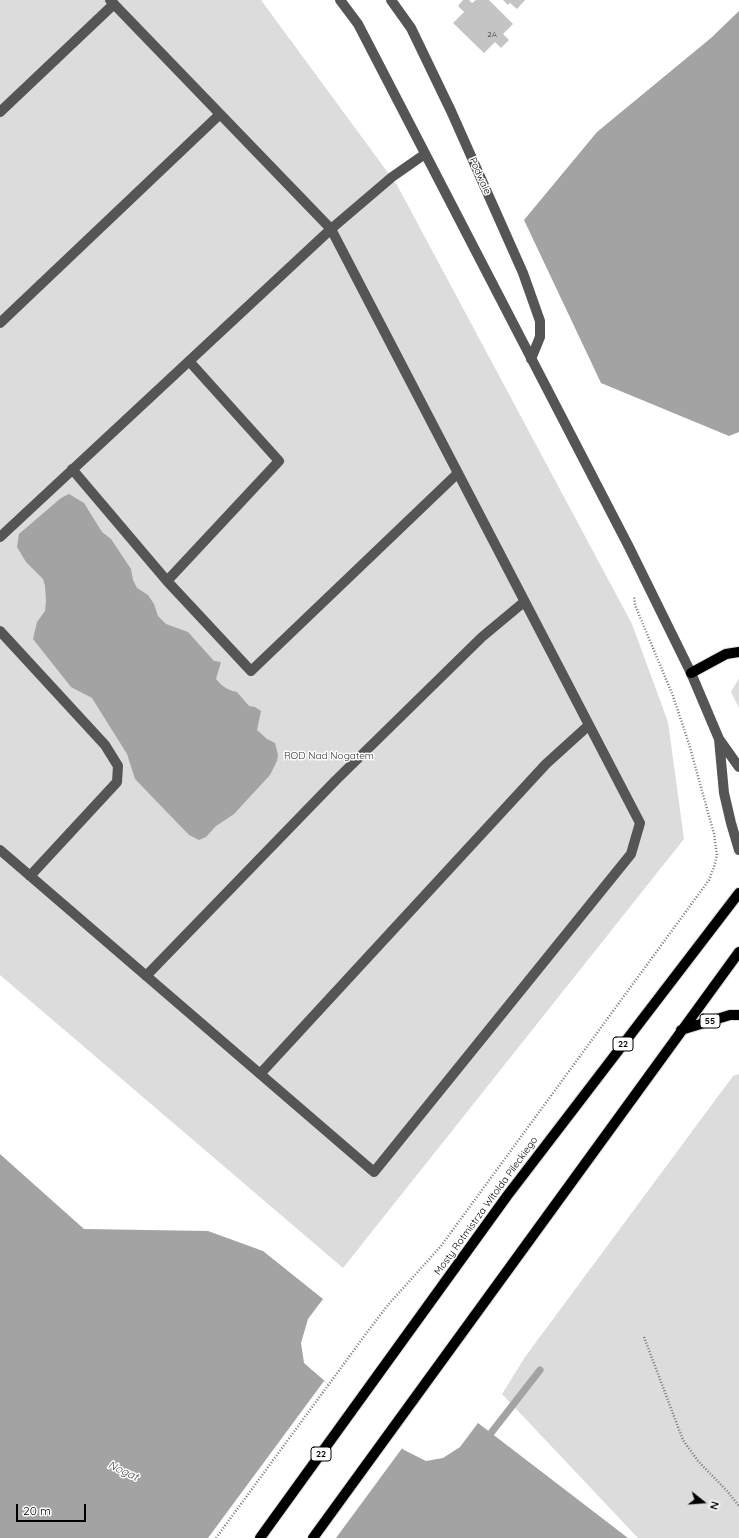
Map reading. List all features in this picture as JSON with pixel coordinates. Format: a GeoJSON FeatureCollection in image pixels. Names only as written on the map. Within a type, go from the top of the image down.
{"type":"FeatureCollection","features":[{"type":"Feature","properties":{"kind":"main road"},"geometry":{"type":"LineString","coordinates":[[691,673],[726,654],[739,652]]}},
{"type":"Feature","properties":{"kind":"main road","name":"Mosty Rotmistrza Witolda Pileckiego"},"geometry":{"type":"LineString","coordinates":[[260,1538],[507,1196],[739,893]]}},
{"type":"Feature","properties":{"kind":"main road"},"geometry":{"type":"LineString","coordinates":[[313,1538],[739,952]]}},
{"type":"Feature","properties":{"kind":"main road","name":"55"},"geometry":{"type":"LineString","coordinates":[[681,1030],[730,1015],[739,1014]]}},
{"type":"Feature","properties":{"kind":"street"},"geometry":{"type":"LineString","coordinates":[[340,0],[358,24],[629,547],[691,673],[719,739],[739,767]]}},
{"type":"Feature","properties":{"kind":"street","name":"Podwale"},"geometry":{"type":"LineString","coordinates":[[391,0],[414,35],[451,111],[523,273],[540,321],[540,337],[531,359]]}},
{"type":"Feature","properties":{"kind":"street"},"geometry":{"type":"LineString","coordinates":[[0,112],[112,2],[331,229],[640,823],[631,854],[374,1172],[0,850]]}},
{"type":"Feature","properties":{"kind":"street"},"geometry":{"type":"LineString","coordinates":[[0,323],[220,114]]}},
{"type":"Feature","properties":{"kind":"street"},"geometry":{"type":"LineString","coordinates":[[0,537],[331,229],[392,177],[425,154]]}},
{"type":"Feature","properties":{"kind":"street"},"geometry":{"type":"LineString","coordinates":[[167,581],[279,461],[189,361]]}},
{"type":"Feature","properties":{"kind":"street"},"geometry":{"type":"LineString","coordinates":[[72,469],[167,581],[251,671],[458,473]]}},
{"type":"Feature","properties":{"kind":"street"},"geometry":{"type":"LineString","coordinates":[[146,976],[336,780],[482,636],[524,602]]}},
{"type":"Feature","properties":{"kind":"street"},"geometry":{"type":"LineString","coordinates":[[0,631],[105,745],[118,766],[117,782],[30,876]]}},
{"type":"Feature","properties":{"kind":"street"},"geometry":{"type":"LineString","coordinates":[[260,1074],[546,764],[589,724]]}},
{"type":"Feature","properties":{"kind":"street"},"geometry":{"type":"LineString","coordinates":[[719,739],[724,793],[739,850]]}},
{"type":"Feature","properties":{"kind":"path"},"geometry":{"type":"LineString","coordinates":[[216,1538],[354,1349],[388,1305],[441,1246],[707,884],[714,868],[717,855],[715,840],[689,744],[673,696],[635,605],[633,593]]}},
{"type":"Feature","properties":{"kind":"path"},"geometry":{"type":"LineString","coordinates":[[644,1337],[683,1440],[698,1461],[727,1491],[739,1506]]}},
{"type":"Feature","properties":{"kind":"green space","name":"ROD Nad Nogatem"},"geometry":{"type":"Polygon","coordinates":[[[0,0],[261,0],[397,185],[632,624],[668,722],[684,839],[343,1268],[0,975],[0,0]]]}},
{"type":"Feature","properties":{"kind":"green space"},"geometry":{"type":"Polygon","coordinates":[[[739,678],[739,708],[731,692],[739,678]]]}},
{"type":"Feature","properties":{"kind":"green space"},"geometry":{"type":"Polygon","coordinates":[[[739,1074],[739,1538],[638,1538],[502,1394],[525,1357],[733,1076],[739,1074]]]}},
{"type":"Feature","properties":{"kind":"water"},"geometry":{"type":"Polygon","coordinates":[[[739,11],[739,432],[729,436],[601,383],[524,220],[597,132],[711,38],[739,11]]]}},
{"type":"Feature","properties":{"kind":"water"},"geometry":{"type":"Polygon","coordinates":[[[69,494],[84,503],[102,532],[111,539],[131,569],[133,580],[137,588],[148,595],[154,604],[158,616],[166,624],[188,632],[214,661],[221,662],[216,679],[225,688],[237,692],[249,706],[255,707],[261,711],[257,730],[267,739],[275,743],[278,755],[277,761],[270,775],[234,814],[216,826],[206,837],[199,840],[189,835],[135,779],[127,754],[92,698],[71,687],[33,639],[37,622],[45,611],[45,586],[43,579],[26,562],[17,547],[19,534],[61,498],[69,494]]]}},
{"type":"Feature","properties":{"kind":"water","name":"Nogat"},"geometry":{"type":"Polygon","coordinates":[[[0,1154],[84,1229],[208,1231],[263,1251],[323,1299],[308,1319],[301,1343],[304,1363],[404,1450],[426,1461],[443,1458],[460,1447],[478,1423],[628,1538],[0,1538],[0,1154]]]}},
{"type":"Feature","properties":{"kind":"pier"},"geometry":{"type":"Polygon","coordinates":[[[324,1381],[343,1395],[403,1447],[336,1538],[208,1538],[324,1381]]]}},
{"type":"Feature","properties":{"kind":"building"},"geometry":{"type":"Polygon","coordinates":[[[463,0],[469,0],[472,3],[476,0],[489,0],[513,24],[503,34],[509,40],[501,48],[495,42],[484,53],[453,23],[464,12],[458,6],[463,0]]]}},
{"type":"Feature","properties":{"kind":"building"},"geometry":{"type":"Polygon","coordinates":[[[503,0],[525,0],[517,9],[510,3],[508,5],[503,0]]]}},
{"type":"Feature","properties":{"kind":"waterway"},"geometry":{"type":"LineString","coordinates":[[491,1433],[540,1370]]}}]}
